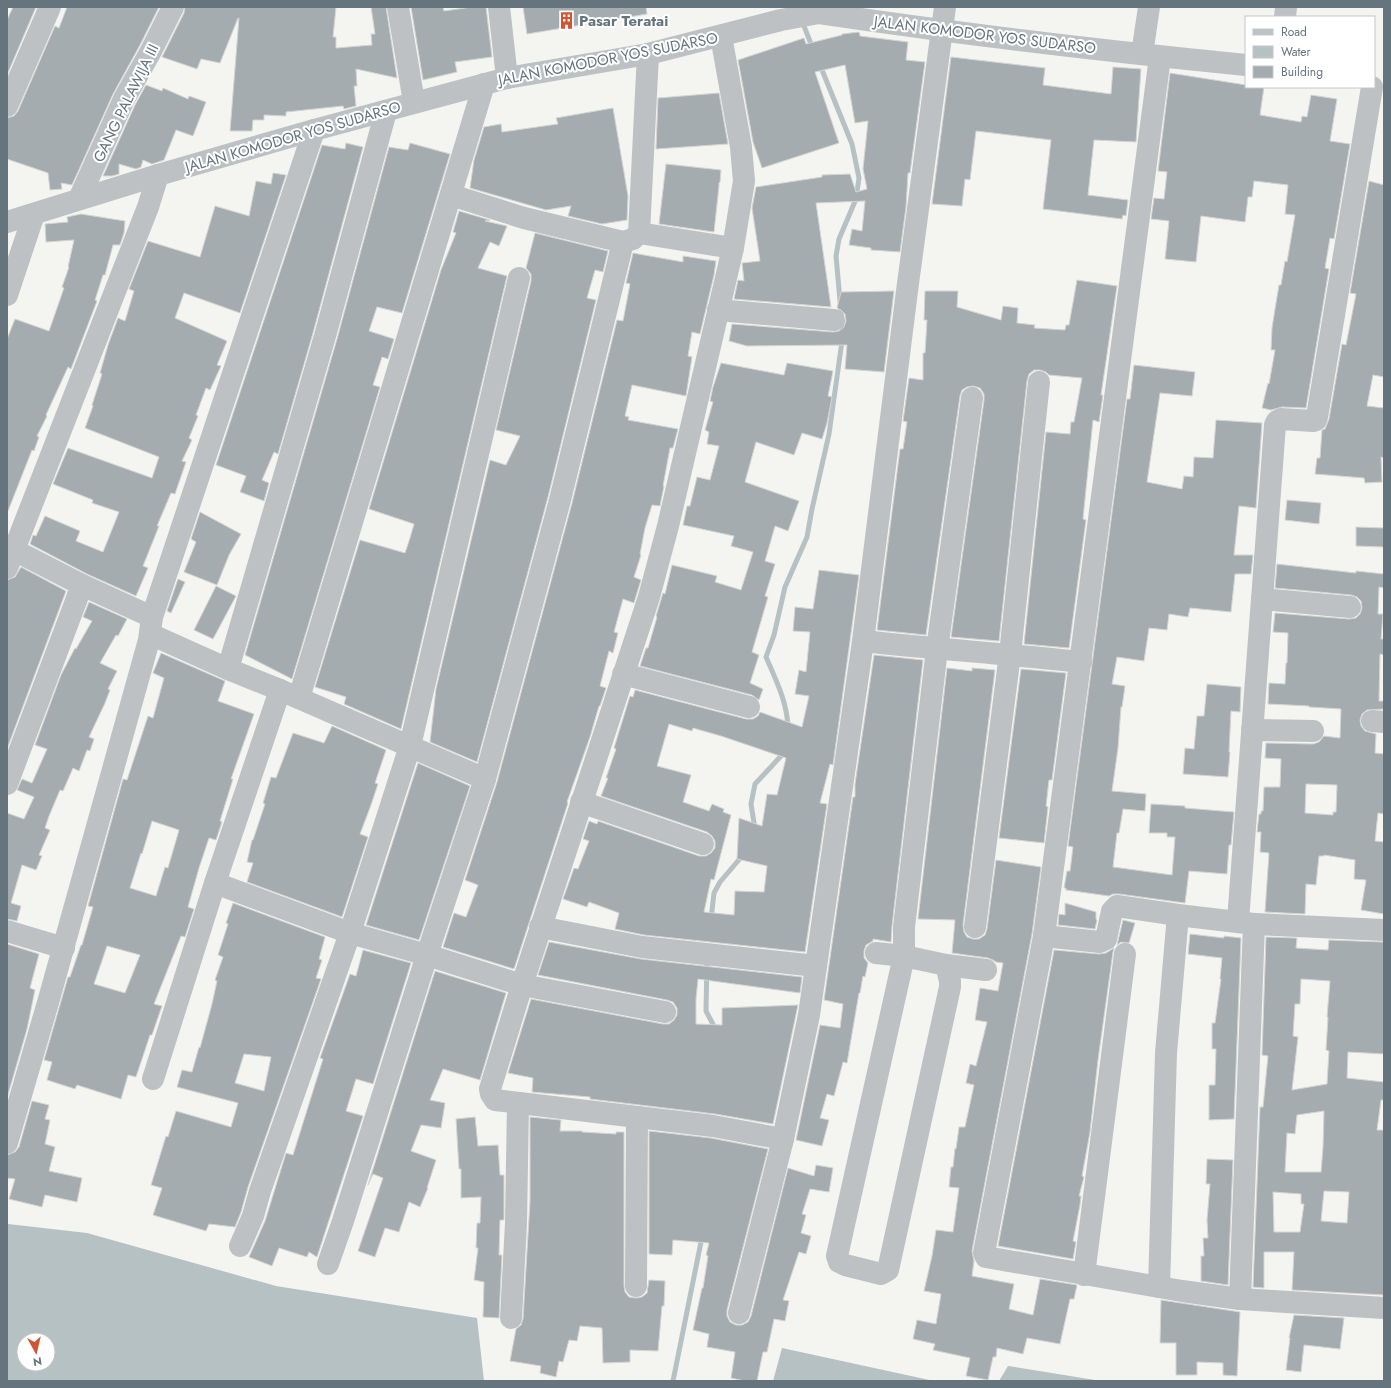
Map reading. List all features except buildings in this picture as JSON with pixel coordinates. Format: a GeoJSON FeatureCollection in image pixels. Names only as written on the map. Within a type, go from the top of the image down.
{"type":"FeatureCollection","features":[{"type":"Feature","properties":{"kind":"street"},"geometry":{"type":"LineString","coordinates":[[7,106],[50,7]]}},
{"type":"Feature","properties":{"kind":"street","name":"GANG PALAWIJA III"},"geometry":{"type":"LineString","coordinates":[[79,199],[124,99],[151,51],[172,7]]}},
{"type":"Feature","properties":{"kind":"street"},"geometry":{"type":"LineString","coordinates":[[398,7],[414,102]]}},
{"type":"Feature","properties":{"kind":"street"},"geometry":{"type":"LineString","coordinates":[[499,7],[507,78]]}},
{"type":"Feature","properties":{"kind":"street"},"geometry":{"type":"LineString","coordinates":[[739,1313],[783,1139],[809,1015],[863,641],[945,7]]}},
{"type":"Feature","properties":{"kind":"street"},"geometry":{"type":"LineString","coordinates":[[1149,7],[1151,55],[1080,662],[1044,936],[984,1253],[986,1257],[1084,1275],[1240,1299],[1384,1308]]}},
{"type":"Feature","properties":{"kind":"street","name":"JALAN KOMODOR YOS SUDARSO"},"geometry":{"type":"LineString","coordinates":[[7,222],[158,175],[414,102],[507,78],[648,54],[817,11],[873,14],[941,30],[1245,65]]}},
{"type":"Feature","properties":{"kind":"street"},"geometry":{"type":"LineString","coordinates":[[721,36],[741,147],[744,180],[733,248],[668,526],[649,597],[540,927],[490,1089],[495,1100],[722,1127],[783,1139]]}},
{"type":"Feature","properties":{"kind":"street"},"geometry":{"type":"LineString","coordinates":[[328,1264],[485,779],[631,237],[648,54]]}},
{"type":"Feature","properties":{"kind":"street"},"geometry":{"type":"LineString","coordinates":[[154,1079],[215,883],[289,694],[451,195],[484,84]]}},
{"type":"Feature","properties":{"kind":"street"},"geometry":{"type":"LineString","coordinates":[[1240,1299],[1246,922],[1252,730],[1275,425],[1277,421],[1281,419],[1313,421],[1316,420],[1317,417],[1372,88]]}},
{"type":"Feature","properties":{"kind":"street"},"geometry":{"type":"LineString","coordinates":[[228,669],[325,336],[386,111]]}},
{"type":"Feature","properties":{"kind":"street"},"geometry":{"type":"LineString","coordinates":[[7,1143],[64,948],[151,626],[314,130]]}},
{"type":"Feature","properties":{"kind":"street"},"geometry":{"type":"LineString","coordinates":[[158,175],[148,207],[10,559],[82,585],[228,669],[485,779]]}},
{"type":"Feature","properties":{"kind":"street"},"geometry":{"type":"LineString","coordinates":[[451,195],[524,218],[631,237],[733,248]]}},
{"type":"Feature","properties":{"kind":"street"},"geometry":{"type":"LineString","coordinates":[[7,295],[34,214]]}},
{"type":"Feature","properties":{"kind":"street"},"geometry":{"type":"LineString","coordinates":[[240,1246],[253,1216],[260,1191],[350,933],[410,746],[519,278]]}},
{"type":"Feature","properties":{"kind":"street"},"geometry":{"type":"LineString","coordinates":[[718,310],[834,320]]}},
{"type":"Feature","properties":{"kind":"street"},"geometry":{"type":"LineString","coordinates":[[974,927],[1010,654],[1039,382]]}},
{"type":"Feature","properties":{"kind":"street"},"geometry":{"type":"LineString","coordinates":[[946,965],[950,987],[888,1270],[881,1274],[845,1265],[839,1262],[837,1256],[904,956],[904,927],[937,649],[972,398]]}},
{"type":"Feature","properties":{"kind":"street"},"geometry":{"type":"LineString","coordinates":[[7,784],[82,585]]}},
{"type":"Feature","properties":{"kind":"street"},"geometry":{"type":"LineString","coordinates":[[1262,599],[1350,607]]}},
{"type":"Feature","properties":{"kind":"street"},"geometry":{"type":"LineString","coordinates":[[863,641],[937,649],[1010,654],[1080,662]]}},
{"type":"Feature","properties":{"kind":"street"},"geometry":{"type":"LineString","coordinates":[[623,674],[749,707]]}},
{"type":"Feature","properties":{"kind":"street"},"geometry":{"type":"LineString","coordinates":[[1252,730],[1313,731]]}},
{"type":"Feature","properties":{"kind":"street"},"geometry":{"type":"LineString","coordinates":[[581,802],[703,844]]}},
{"type":"Feature","properties":{"kind":"street"},"geometry":{"type":"LineString","coordinates":[[215,883],[350,933],[427,955],[522,985],[665,1012]]}},
{"type":"Feature","properties":{"kind":"street"},"geometry":{"type":"LineString","coordinates":[[1044,936],[1100,942],[1103,941],[1106,939],[1112,911],[1117,906],[1178,915],[1246,922],[1384,930]]}},
{"type":"Feature","properties":{"kind":"street"},"geometry":{"type":"LineString","coordinates":[[1159,1287],[1166,1053],[1178,915]]}},
{"type":"Feature","properties":{"kind":"street"},"geometry":{"type":"LineString","coordinates":[[540,927],[642,947],[816,966]]}},
{"type":"Feature","properties":{"kind":"street"},"geometry":{"type":"LineString","coordinates":[[7,931],[64,948]]}},
{"type":"Feature","properties":{"kind":"street"},"geometry":{"type":"LineString","coordinates":[[876,952],[946,965],[986,970]]}},
{"type":"Feature","properties":{"kind":"street"},"geometry":{"type":"LineString","coordinates":[[1084,1275],[1125,954]]}},
{"type":"Feature","properties":{"kind":"street"},"geometry":{"type":"LineString","coordinates":[[511,1318],[516,1223],[518,1103]]}},
{"type":"Feature","properties":{"kind":"street"},"geometry":{"type":"LineString","coordinates":[[636,1286],[637,1117]]}},
{"type":"Feature","properties":{"kind":"water"},"geometry":{"type":"Polygon","coordinates":[[[8,1224],[87,1233],[276,1286],[477,1318],[484,1381],[7,1381],[8,1224]]]}},
{"type":"Feature","properties":{"kind":"water"},"geometry":{"type":"Polygon","coordinates":[[[782,1348],[934,1381],[773,1381],[782,1348]]]}},
{"type":"Feature","properties":{"kind":"water"},"geometry":{"type":"Polygon","coordinates":[[[1008,1366],[1101,1381],[999,1381],[1008,1366]]]}},
{"type":"Feature","properties":{"kind":"waterway"},"geometry":{"type":"LineString","coordinates":[[802,21],[813,49]]}},
{"type":"Feature","properties":{"kind":"waterway"},"geometry":{"type":"LineString","coordinates":[[788,727],[786,709],[766,657],[774,635],[785,587],[807,537],[829,434],[843,334],[836,256],[839,239],[856,199],[859,178],[852,144],[820,65]]}},
{"type":"Feature","properties":{"kind":"waterway"},"geometry":{"type":"LineString","coordinates":[[755,829],[751,804],[755,784],[781,756],[783,750]]}},
{"type":"Feature","properties":{"kind":"waterway"},"geometry":{"type":"LineString","coordinates":[[711,919],[714,893],[720,882],[743,855]]}},
{"type":"Feature","properties":{"kind":"waterway"},"geometry":{"type":"LineString","coordinates":[[707,959],[706,1011],[716,1030]]}},
{"type":"Feature","properties":{"kind":"waterway"},"geometry":{"type":"LineString","coordinates":[[673,1381],[702,1237]]}},
{"type":"Feature","properties":{"kind":"place","name":"Pasar Teratai"},"geometry":{"type":"Point","coordinates":[566,21]}}]}
